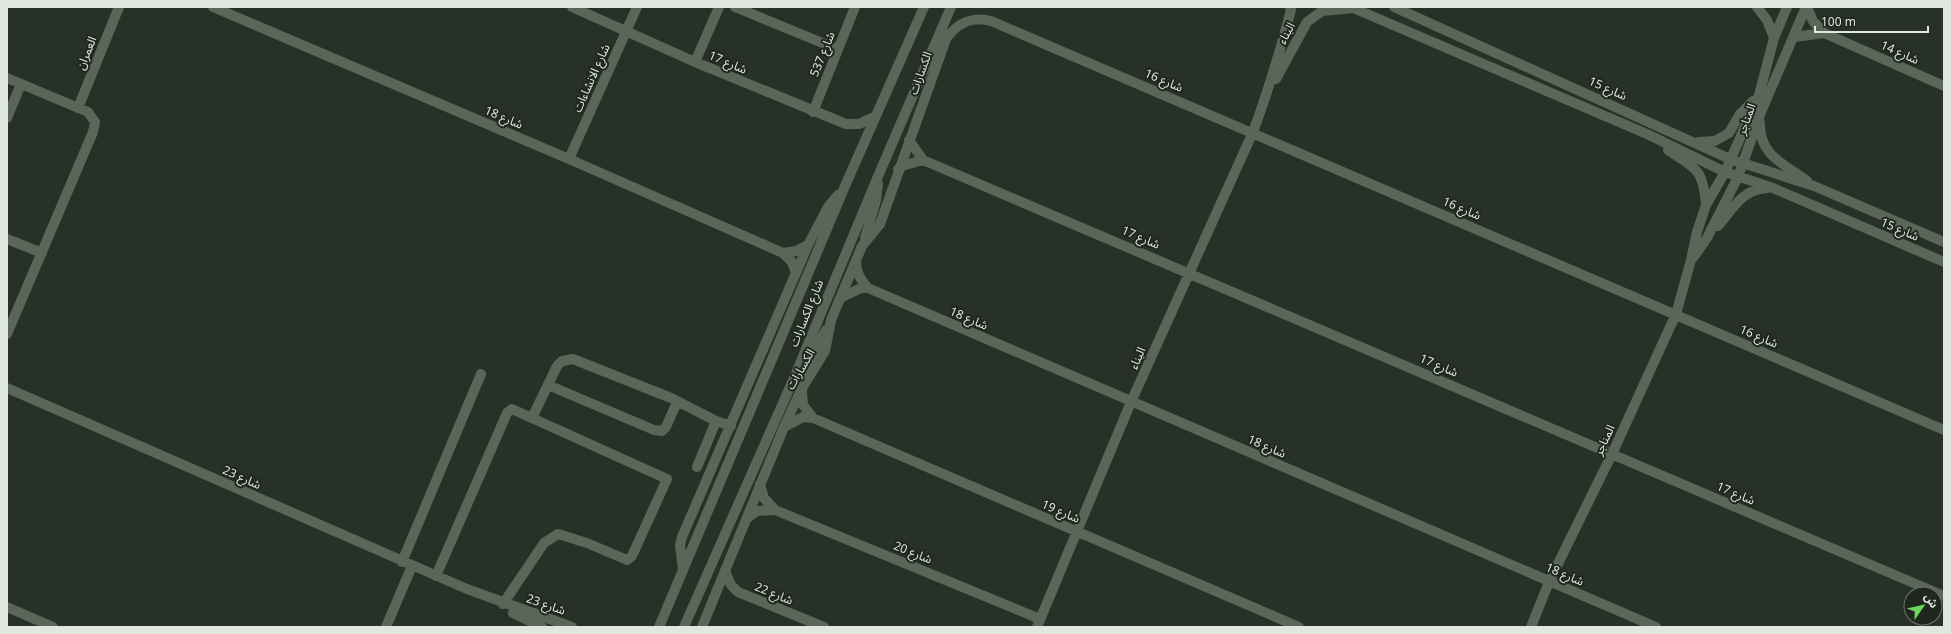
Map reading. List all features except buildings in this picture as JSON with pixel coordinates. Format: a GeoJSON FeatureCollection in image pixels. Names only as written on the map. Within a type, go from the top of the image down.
{"type":"FeatureCollection","features":[{"type":"Feature","properties":{"kind":"street","name":"العمران"},"geometry":{"type":"LineString","coordinates":[[78,108],[118,7]]}},
{"type":"Feature","properties":{"kind":"street","name":"شارع 18"},"geometry":{"type":"LineString","coordinates":[[213,7],[569,159],[783,253]]}},
{"type":"Feature","properties":{"kind":"street","name":"شارع 17"},"geometry":{"type":"LineString","coordinates":[[572,7],[694,62],[813,112],[846,124],[859,124],[876,116]]}},
{"type":"Feature","properties":{"kind":"street","name":"شارع الانشاءات"},"geometry":{"type":"LineString","coordinates":[[569,159],[637,7]]}},
{"type":"Feature","properties":{"kind":"street"},"geometry":{"type":"LineString","coordinates":[[694,62],[719,7]]}},
{"type":"Feature","properties":{"kind":"street"},"geometry":{"type":"LineString","coordinates":[[736,7],[837,49]]}},
{"type":"Feature","properties":{"kind":"street","name":"شارع 537"},"geometry":{"type":"LineString","coordinates":[[813,112],[855,7]]}},
{"type":"Feature","properties":{"kind":"street","name":"شارع الكسارات"},"geometry":{"type":"LineString","coordinates":[[659,627],[845,186],[924,7]]}},
{"type":"Feature","properties":{"kind":"street","name":"شارع الكسارات"},"geometry":{"type":"LineString","coordinates":[[685,626],[794,378],[879,174],[951,7]]}},
{"type":"Feature","properties":{"kind":"street","name":"البناء"},"geometry":{"type":"LineString","coordinates":[[1039,623],[1131,402],[1253,132],[1264,102],[1290,16],[1290,7]]}},
{"type":"Feature","properties":{"kind":"street","name":"البناء"},"geometry":{"type":"LineString","coordinates":[[1264,102],[1307,22],[1322,12],[1352,7]]}},
{"type":"Feature","properties":{"kind":"street","name":"شارع 15"},"geometry":{"type":"LineString","coordinates":[[1352,7],[1647,134],[1725,172],[1773,188],[1944,262]]}},
{"type":"Feature","properties":{"kind":"street","name":"شارع 15"},"geometry":{"type":"LineString","coordinates":[[1394,7],[1696,142],[1730,159],[1814,186],[1944,242]]}},
{"type":"Feature","properties":{"kind":"street"},"geometry":{"type":"LineString","coordinates":[[1757,7],[1767,20],[1774,38]]}},
{"type":"Feature","properties":{"kind":"street","name":"المناجر"},"geometry":{"type":"LineString","coordinates":[[1530,627],[1549,582],[1612,454],[1676,314],[1697,232],[1706,204],[1725,172],[1759,95],[1774,38],[1787,7]]}},
{"type":"Feature","properties":{"kind":"street","name":"المناجر"},"geometry":{"type":"LineString","coordinates":[[1707,238],[1738,177],[1761,112],[1807,7]]}},
{"type":"Feature","properties":{"kind":"street","name":"شارع 14"},"geometry":{"type":"LineString","coordinates":[[1807,7],[1813,21],[1824,34],[1944,86]]}},
{"type":"Feature","properties":{"kind":"street","name":"شارع 16"},"geometry":{"type":"LineString","coordinates":[[967,20],[983,19],[991,21],[1253,132],[1944,430]]}},
{"type":"Feature","properties":{"kind":"street","name":"الكسارات"},"geometry":{"type":"LineString","coordinates":[[702,627],[784,427],[802,390],[825,351],[831,320],[842,297],[862,246],[880,224],[898,169],[946,38],[952,30],[967,20]]}},
{"type":"Feature","properties":{"kind":"street","name":"شارع 14"},"geometry":{"type":"LineString","coordinates":[[1794,37],[1824,34]]}},
{"type":"Feature","properties":{"kind":"street"},"geometry":{"type":"LineString","coordinates":[[7,78],[78,108],[93,116],[95,122],[93,132],[7,334]]}},
{"type":"Feature","properties":{"kind":"street"},"geometry":{"type":"LineString","coordinates":[[7,118],[21,84]]}},
{"type":"Feature","properties":{"kind":"street","name":"المناجر"},"geometry":{"type":"LineString","coordinates":[[1696,142],[1715,141],[1729,134],[1740,114],[1759,95]]}},
{"type":"Feature","properties":{"kind":"street","name":"شارع 15"},"geometry":{"type":"LineString","coordinates":[[1761,112],[1761,138],[1768,152],[1814,186]]}},
{"type":"Feature","properties":{"kind":"street","name":"شارع 15"},"geometry":{"type":"LineString","coordinates":[[1647,134],[1689,163],[1700,174],[1703,181],[1706,204]]}},
{"type":"Feature","properties":{"kind":"street"},"geometry":{"type":"LineString","coordinates":[[898,169],[905,165],[923,160],[909,140]]}},
{"type":"Feature","properties":{"kind":"street","name":"شارع 17"},"geometry":{"type":"LineString","coordinates":[[923,160],[1189,272],[1944,596]]}},
{"type":"Feature","properties":{"kind":"street"},"geometry":{"type":"LineString","coordinates":[[862,246],[876,200],[879,174]]}},
{"type":"Feature","properties":{"kind":"street"},"geometry":{"type":"LineString","coordinates":[[683,571],[680,544],[808,245],[828,207],[845,186]]}},
{"type":"Feature","properties":{"kind":"street","name":"المناجر"},"geometry":{"type":"LineString","coordinates":[[1691,260],[1735,204],[1746,194],[1756,189],[1773,188]]}},
{"type":"Feature","properties":{"kind":"street"},"geometry":{"type":"LineString","coordinates":[[7,239],[42,253]]}},
{"type":"Feature","properties":{"kind":"street"},"geometry":{"type":"LineString","coordinates":[[783,253],[796,251],[808,245]]}},
{"type":"Feature","properties":{"kind":"street"},"geometry":{"type":"LineString","coordinates":[[783,253],[792,262],[796,273]]}},
{"type":"Feature","properties":{"kind":"street"},"geometry":{"type":"LineString","coordinates":[[856,262],[856,269],[862,281],[868,288]]}},
{"type":"Feature","properties":{"kind":"street"},"geometry":{"type":"LineString","coordinates":[[842,297],[861,288],[868,288]]}},
{"type":"Feature","properties":{"kind":"street","name":"شارع 18"},"geometry":{"type":"LineString","coordinates":[[868,288],[1656,627]]}},
{"type":"Feature","properties":{"kind":"street"},"geometry":{"type":"LineString","coordinates":[[788,323],[790,289]]}},
{"type":"Feature","properties":{"kind":"street"},"geometry":{"type":"LineString","coordinates":[[794,378],[807,363],[831,320]]}},
{"type":"Feature","properties":{"kind":"street"},"geometry":{"type":"LineString","coordinates":[[532,418],[557,366],[562,361],[573,359],[731,426]]}},
{"type":"Feature","properties":{"kind":"street"},"geometry":{"type":"LineString","coordinates":[[402,562],[481,374]]}},
{"type":"Feature","properties":{"kind":"street"},"geometry":{"type":"LineString","coordinates":[[548,385],[654,430],[662,431],[666,427],[677,402]]}},
{"type":"Feature","properties":{"kind":"street","name":"شارع 23"},"geometry":{"type":"LineString","coordinates":[[7,388],[402,562],[503,604],[572,627]]}},
{"type":"Feature","properties":{"kind":"street"},"geometry":{"type":"LineString","coordinates":[[802,390],[803,405],[813,418]]}},
{"type":"Feature","properties":{"kind":"street"},"geometry":{"type":"LineString","coordinates":[[436,576],[507,413],[512,409],[667,479],[632,556],[627,560],[588,543],[558,534],[544,543],[503,604]]}},
{"type":"Feature","properties":{"kind":"street"},"geometry":{"type":"LineString","coordinates":[[784,427],[803,417],[813,418]]}},
{"type":"Feature","properties":{"kind":"street","name":"شارع 19"},"geometry":{"type":"LineString","coordinates":[[813,418],[1300,627]]}},
{"type":"Feature","properties":{"kind":"street"},"geometry":{"type":"LineString","coordinates":[[697,467],[716,420]]}},
{"type":"Feature","properties":{"kind":"street","name":"شارع 20"},"geometry":{"type":"LineString","coordinates":[[760,484],[764,498],[775,510],[1039,623]]}},
{"type":"Feature","properties":{"kind":"street","name":"شارع 20"},"geometry":{"type":"LineString","coordinates":[[745,520],[757,511],[775,510]]}},
{"type":"Feature","properties":{"kind":"street"},"geometry":{"type":"LineString","coordinates":[[386,627],[412,566]]}},
{"type":"Feature","properties":{"kind":"street","name":"شارع 22"},"geometry":{"type":"LineString","coordinates":[[725,571],[731,585],[738,592],[824,627]]}},
{"type":"Feature","properties":{"kind":"street","name":"شارع 23"},"geometry":{"type":"LineString","coordinates":[[467,589],[542,627]]}},
{"type":"Feature","properties":{"kind":"street"},"geometry":{"type":"LineString","coordinates":[[7,607],[52,627]]}}]}
